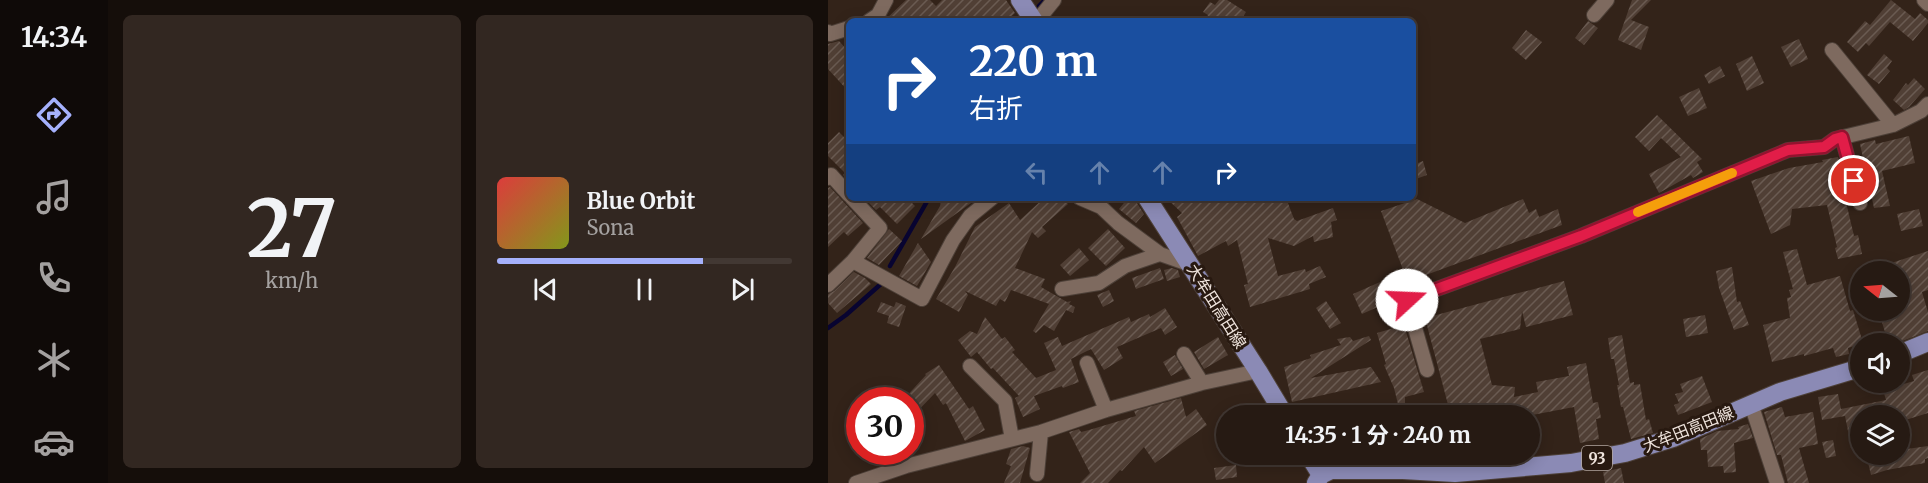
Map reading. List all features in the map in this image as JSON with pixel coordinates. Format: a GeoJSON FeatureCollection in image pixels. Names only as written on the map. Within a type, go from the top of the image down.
{"type":"FeatureCollection","features":[{"type":"Feature","properties":{"kind":"main road"},"geometry":{"type":"LineString","coordinates":[[1020,0],[1033,18]]}},
{"type":"Feature","properties":{"kind":"main road","name":"大牟田高田線"},"geometry":{"type":"LineString","coordinates":[[1149,201],[1278,405]]}},
{"type":"Feature","properties":{"kind":"main road"},"geometry":{"type":"LineString","coordinates":[[1910,349],[1928,342]]}},
{"type":"Feature","properties":{"kind":"main road","name":"大牟田高田線"},"geometry":{"type":"LineString","coordinates":[[1312,465],[1318,481],[1331,470],[1345,469],[1455,473],[1571,463],[1625,453],[1673,438],[1779,392],[1850,371]]}},
{"type":"Feature","properties":{"kind":"street"},"geometry":{"type":"LineString","coordinates":[[877,18],[886,0]]}},
{"type":"Feature","properties":{"kind":"street"},"geometry":{"type":"LineString","coordinates":[[1038,18],[1054,0]]}},
{"type":"Feature","properties":{"kind":"street"},"geometry":{"type":"LineString","coordinates":[[1594,15],[1607,0]]}},
{"type":"Feature","properties":{"kind":"street"},"geometry":{"type":"LineString","coordinates":[[1924,0],[1928,4]]}},
{"type":"Feature","properties":{"kind":"street"},"geometry":{"type":"LineString","coordinates":[[828,32],[830,34],[846,29]]}},
{"type":"Feature","properties":{"kind":"street"},"geometry":{"type":"LineString","coordinates":[[1832,50],[1893,125]]}},
{"type":"Feature","properties":{"kind":"street"},"geometry":{"type":"LineString","coordinates":[[1427,370],[1407,300],[1581,236],[1788,150],[1824,147],[1835,139],[1893,125],[1921,111],[1928,104]]}},
{"type":"Feature","properties":{"kind":"street"},"geometry":{"type":"LineString","coordinates":[[1842,137],[1860,203]]}},
{"type":"Feature","properties":{"kind":"street"},"geometry":{"type":"LineString","coordinates":[[829,175],[846,192]]}},
{"type":"Feature","properties":{"kind":"street"},"geometry":{"type":"LineString","coordinates":[[828,285],[853,261],[880,228],[855,201]]}},
{"type":"Feature","properties":{"kind":"street"},"geometry":{"type":"LineString","coordinates":[[853,261],[922,299],[953,240],[970,216],[988,201]]}},
{"type":"Feature","properties":{"kind":"street"},"geometry":{"type":"LineString","coordinates":[[1087,201],[1101,207],[1118,223],[1160,254],[1191,265]]}},
{"type":"Feature","properties":{"kind":"street"},"geometry":{"type":"LineString","coordinates":[[1062,290],[1099,283],[1125,266],[1160,254]]}},
{"type":"Feature","properties":{"kind":"street"},"geometry":{"type":"LineString","coordinates":[[1184,354],[1202,383]]}},
{"type":"Feature","properties":{"kind":"street"},"geometry":{"type":"LineString","coordinates":[[1087,363],[1106,410]]}},
{"type":"Feature","properties":{"kind":"street"},"geometry":{"type":"LineString","coordinates":[[970,366],[1005,401],[1012,439]]}},
{"type":"Feature","properties":{"kind":"street"},"geometry":{"type":"LineString","coordinates":[[856,483],[906,466],[1041,432],[1106,410],[1202,383],[1258,371]]}},
{"type":"Feature","properties":{"kind":"street"},"geometry":{"type":"LineString","coordinates":[[1751,404],[1777,483]]}},
{"type":"Feature","properties":{"kind":"street"},"geometry":{"type":"LineString","coordinates":[[1037,474],[1041,432]]}},
{"type":"Feature","properties":{"kind":"building"},"geometry":{"type":"Polygon","coordinates":[[[906,0],[930,0],[936,6],[942,0],[1006,0],[1015,13],[1009,18],[887,18],[906,0]]]}},
{"type":"Feature","properties":{"kind":"building"},"geometry":{"type":"Polygon","coordinates":[[[1219,0],[1227,0],[1246,12],[1242,18],[1206,18],[1208,15],[1203,12],[1210,2],[1215,5],[1219,0]]]}},
{"type":"Feature","properties":{"kind":"building"},"geometry":{"type":"Polygon","coordinates":[[[1632,0],[1651,0],[1631,20],[1649,27],[1641,50],[1618,40],[1632,0]]]}},
{"type":"Feature","properties":{"kind":"building"},"geometry":{"type":"Polygon","coordinates":[[[1891,0],[1915,19],[1920,13],[1928,20],[1928,23],[1913,41],[1890,22],[1869,46],[1866,43],[1858,52],[1847,42],[1865,21],[1870,25],[1891,0]]]}},
{"type":"Feature","properties":{"kind":"building"},"geometry":{"type":"Polygon","coordinates":[[[1588,21],[1598,28],[1584,45],[1575,38],[1588,21]]]}},
{"type":"Feature","properties":{"kind":"building"},"geometry":{"type":"Polygon","coordinates":[[[1526,30],[1542,42],[1526,60],[1512,48],[1526,30]]]}},
{"type":"Feature","properties":{"kind":"building"},"geometry":{"type":"Polygon","coordinates":[[[1799,39],[1808,59],[1791,67],[1781,47],[1799,39]]]}},
{"type":"Feature","properties":{"kind":"building"},"geometry":{"type":"Polygon","coordinates":[[[839,41],[846,49],[846,89],[828,69],[828,44],[839,41]]]}},
{"type":"Feature","properties":{"kind":"building"},"geometry":{"type":"Polygon","coordinates":[[[1884,54],[1892,61],[1887,68],[1890,71],[1879,84],[1867,75],[1884,54]]]}},
{"type":"Feature","properties":{"kind":"building"},"geometry":{"type":"Polygon","coordinates":[[[1752,56],[1764,83],[1747,91],[1736,64],[1752,56]]]}},
{"type":"Feature","properties":{"kind":"building"},"geometry":{"type":"Polygon","coordinates":[[[1720,66],[1725,76],[1709,84],[1704,75],[1720,66]]]}},
{"type":"Feature","properties":{"kind":"building"},"geometry":{"type":"Polygon","coordinates":[[[1914,78],[1925,89],[1904,110],[1893,100],[1906,83],[1908,85],[1914,78]]]}},
{"type":"Feature","properties":{"kind":"building"},"geometry":{"type":"Polygon","coordinates":[[[1699,88],[1707,108],[1688,116],[1679,97],[1699,88]]]}},
{"type":"Feature","properties":{"kind":"building"},"geometry":{"type":"Polygon","coordinates":[[[1657,115],[1702,159],[1697,162],[1703,172],[1693,178],[1691,175],[1659,193],[1649,174],[1681,157],[1661,138],[1649,151],[1635,137],[1657,115]]]}},
{"type":"Feature","properties":{"kind":"building"},"geometry":{"type":"Polygon","coordinates":[[[839,132],[846,139],[846,178],[843,175],[845,173],[828,156],[828,143],[839,132]]]}},
{"type":"Feature","properties":{"kind":"building"},"geometry":{"type":"Polygon","coordinates":[[[1909,136],[1915,163],[1882,171],[1890,206],[1874,208],[1860,144],[1875,140],[1876,144],[1909,136]]]}},
{"type":"Feature","properties":{"kind":"building"},"geometry":{"type":"Polygon","coordinates":[[[1838,157],[1850,201],[1846,202],[1854,236],[1858,235],[1862,254],[1838,259],[1827,205],[1792,209],[1790,225],[1771,234],[1751,181],[1789,168],[1838,157]]]}},
{"type":"Feature","properties":{"kind":"building"},"geometry":{"type":"Polygon","coordinates":[[[1423,161],[1427,175],[1416,179],[1416,164],[1423,161]]]}},
{"type":"Feature","properties":{"kind":"building"},"geometry":{"type":"Polygon","coordinates":[[[830,187],[863,223],[848,236],[844,232],[828,247],[828,188],[830,187]]]}},
{"type":"Feature","properties":{"kind":"building"},"geometry":{"type":"Polygon","coordinates":[[[1416,199],[1465,223],[1523,199],[1529,213],[1536,209],[1539,217],[1558,209],[1562,225],[1415,279],[1405,275],[1381,211],[1416,199]]]}},
{"type":"Feature","properties":{"kind":"building"},"geometry":{"type":"Polygon","coordinates":[[[867,201],[910,201],[915,206],[897,224],[880,207],[876,210],[867,201]]]}},
{"type":"Feature","properties":{"kind":"building"},"geometry":{"type":"Polygon","coordinates":[[[941,201],[974,201],[921,239],[941,201]]]}},
{"type":"Feature","properties":{"kind":"building"},"geometry":{"type":"Polygon","coordinates":[[[1041,201],[1065,201],[1068,204],[1042,227],[1046,231],[1038,238],[1032,232],[1015,268],[1045,279],[1041,287],[1067,302],[1071,301],[1069,304],[1075,307],[1073,313],[1066,310],[1054,331],[1044,325],[1036,333],[1033,331],[1049,304],[1011,290],[1005,302],[1000,299],[996,306],[965,291],[968,295],[959,312],[936,299],[975,227],[1009,203],[1020,220],[1041,201]]]}},
{"type":"Feature","properties":{"kind":"building"},"geometry":{"type":"Polygon","coordinates":[[[1126,201],[1133,201],[1144,214],[1136,223],[1119,209],[1126,201]]]}},
{"type":"Feature","properties":{"kind":"building"},"geometry":{"type":"Polygon","coordinates":[[[1169,201],[1287,201],[1294,219],[1297,221],[1333,208],[1337,220],[1331,222],[1333,237],[1314,242],[1313,236],[1294,246],[1268,238],[1278,276],[1305,269],[1306,272],[1320,266],[1326,277],[1309,284],[1310,289],[1250,307],[1244,285],[1248,284],[1237,240],[1228,246],[1226,241],[1198,256],[1177,217],[1182,213],[1169,201]]]}},
{"type":"Feature","properties":{"kind":"building"},"geometry":{"type":"Polygon","coordinates":[[[1919,209],[1923,226],[1901,231],[1897,214],[1919,209]]]}},
{"type":"Feature","properties":{"kind":"building"},"geometry":{"type":"Polygon","coordinates":[[[889,229],[902,241],[879,265],[867,258],[889,229]]]}},
{"type":"Feature","properties":{"kind":"building"},"geometry":{"type":"Polygon","coordinates":[[[1108,229],[1125,248],[1106,266],[1088,248],[1108,229]]]}},
{"type":"Feature","properties":{"kind":"building"},"geometry":{"type":"Polygon","coordinates":[[[918,243],[931,262],[917,286],[899,276],[918,243]]]}},
{"type":"Feature","properties":{"kind":"building"},"geometry":{"type":"Polygon","coordinates":[[[1079,248],[1089,260],[1070,276],[1060,265],[1079,248]]]}},
{"type":"Feature","properties":{"kind":"building"},"geometry":{"type":"Polygon","coordinates":[[[1797,249],[1807,285],[1840,276],[1850,311],[1850,321],[1856,321],[1860,333],[1850,333],[1849,354],[1836,357],[1833,348],[1772,362],[1763,325],[1790,318],[1787,298],[1791,297],[1789,290],[1793,289],[1783,252],[1797,249]]]}},
{"type":"Feature","properties":{"kind":"building"},"geometry":{"type":"Polygon","coordinates":[[[1928,251],[1928,290],[1922,292],[1928,312],[1928,331],[1910,338],[1910,333],[1882,333],[1885,332],[1882,321],[1910,321],[1910,261],[1897,261],[1928,251]]]}},
{"type":"Feature","properties":{"kind":"building"},"geometry":{"type":"Polygon","coordinates":[[[1732,267],[1737,302],[1740,301],[1749,325],[1734,330],[1719,288],[1716,271],[1732,267]]]}},
{"type":"Feature","properties":{"kind":"building"},"geometry":{"type":"Polygon","coordinates":[[[1160,268],[1164,279],[1136,289],[1132,278],[1160,268]]]}},
{"type":"Feature","properties":{"kind":"building"},"geometry":{"type":"Polygon","coordinates":[[[1172,268],[1178,270],[1180,277],[1167,281],[1164,270],[1172,268]]]}},
{"type":"Feature","properties":{"kind":"building"},"geometry":{"type":"Polygon","coordinates":[[[854,272],[871,284],[837,313],[828,303],[828,294],[854,272]]]}},
{"type":"Feature","properties":{"kind":"building"},"geometry":{"type":"Polygon","coordinates":[[[1389,278],[1398,298],[1362,314],[1353,294],[1389,278]]]}},
{"type":"Feature","properties":{"kind":"building"},"geometry":{"type":"Polygon","coordinates":[[[1564,281],[1573,315],[1526,327],[1522,311],[1520,329],[1480,339],[1492,385],[1515,387],[1514,397],[1538,392],[1536,382],[1569,376],[1567,367],[1586,363],[1593,403],[1598,402],[1601,418],[1596,419],[1599,439],[1580,443],[1574,407],[1540,414],[1540,405],[1503,405],[1503,403],[1448,405],[1425,318],[1564,281]]]}},
{"type":"Feature","properties":{"kind":"building"},"geometry":{"type":"Polygon","coordinates":[[[1109,290],[1114,301],[1103,307],[1097,295],[1109,290]]]}},
{"type":"Feature","properties":{"kind":"building"},"geometry":{"type":"Polygon","coordinates":[[[1326,301],[1341,323],[1330,329],[1316,308],[1326,301]]]}},
{"type":"Feature","properties":{"kind":"building"},"geometry":{"type":"Polygon","coordinates":[[[881,302],[894,307],[896,302],[906,306],[899,327],[887,323],[889,316],[877,312],[881,302]]]}},
{"type":"Feature","properties":{"kind":"building"},"geometry":{"type":"Polygon","coordinates":[[[1165,308],[1177,327],[1165,335],[1161,328],[1117,347],[1123,358],[1104,370],[1091,349],[1071,359],[1079,382],[1034,396],[1040,409],[1023,417],[1015,398],[1019,396],[977,352],[971,357],[958,340],[970,331],[977,334],[985,317],[1002,339],[1005,337],[1015,350],[1012,352],[1036,378],[1056,370],[1044,343],[1058,337],[1062,346],[1129,317],[1131,322],[1149,314],[1150,317],[1165,308]]]}},
{"type":"Feature","properties":{"kind":"building"},"geometry":{"type":"Polygon","coordinates":[[[1705,315],[1708,333],[1686,337],[1683,319],[1705,315]]]}},
{"type":"Feature","properties":{"kind":"building"},"geometry":{"type":"Polygon","coordinates":[[[1404,325],[1424,392],[1405,397],[1405,405],[1398,405],[1384,365],[1386,364],[1377,333],[1404,325]]]}},
{"type":"Feature","properties":{"kind":"building"},"geometry":{"type":"Polygon","coordinates":[[[1622,335],[1630,383],[1640,384],[1646,420],[1649,419],[1653,433],[1631,439],[1623,407],[1621,407],[1617,385],[1619,385],[1614,359],[1611,359],[1608,338],[1622,335]]]}},
{"type":"Feature","properties":{"kind":"building"},"geometry":{"type":"Polygon","coordinates":[[[1369,336],[1371,340],[1311,378],[1371,367],[1381,382],[1292,402],[1284,367],[1311,358],[1310,355],[1341,345],[1337,339],[1350,337],[1353,341],[1369,336]]]}},
{"type":"Feature","properties":{"kind":"building"},"geometry":{"type":"Polygon","coordinates":[[[1218,337],[1228,355],[1204,369],[1194,352],[1218,337]]]}},
{"type":"Feature","properties":{"kind":"building"},"geometry":{"type":"Polygon","coordinates":[[[1175,355],[1183,369],[1171,376],[1163,362],[1175,355]]]}},
{"type":"Feature","properties":{"kind":"building"},"geometry":{"type":"Polygon","coordinates":[[[939,365],[969,409],[973,406],[985,430],[965,441],[946,403],[943,405],[935,393],[924,404],[924,387],[915,387],[925,374],[939,365]]]}},
{"type":"Feature","properties":{"kind":"building"},"geometry":{"type":"Polygon","coordinates":[[[1928,370],[1928,413],[1910,419],[1910,405],[1861,405],[1886,400],[1884,393],[1910,393],[1910,382],[1914,381],[1912,375],[1928,370]]]}},
{"type":"Feature","properties":{"kind":"building"},"geometry":{"type":"Polygon","coordinates":[[[1702,376],[1712,402],[1678,415],[1674,405],[1679,403],[1675,394],[1683,392],[1680,384],[1702,376]]]}},
{"type":"Feature","properties":{"kind":"building"},"geometry":{"type":"Polygon","coordinates":[[[1838,394],[1841,409],[1850,407],[1850,441],[1845,416],[1822,420],[1818,397],[1838,394]]]}},
{"type":"Feature","properties":{"kind":"building"},"geometry":{"type":"Polygon","coordinates":[[[1181,398],[1186,417],[1196,409],[1207,425],[1155,463],[1144,447],[1108,483],[1080,483],[1090,473],[1069,432],[1079,429],[1081,432],[1136,416],[1134,411],[1181,398]]]}},
{"type":"Feature","properties":{"kind":"building"},"geometry":{"type":"Polygon","coordinates":[[[1782,407],[1785,417],[1813,412],[1818,444],[1799,448],[1809,483],[1788,483],[1781,455],[1777,455],[1764,412],[1782,407]]]}},
{"type":"Feature","properties":{"kind":"building"},"geometry":{"type":"Polygon","coordinates":[[[1748,424],[1753,438],[1734,443],[1736,472],[1724,473],[1723,466],[1708,467],[1707,450],[1701,450],[1700,439],[1717,431],[1739,429],[1738,427],[1748,424]]]}},
{"type":"Feature","properties":{"kind":"building"},"geometry":{"type":"Polygon","coordinates":[[[1833,440],[1836,456],[1826,458],[1822,442],[1833,440]]]}},
{"type":"Feature","properties":{"kind":"building"},"geometry":{"type":"Polygon","coordinates":[[[1023,446],[1030,448],[1020,483],[1004,483],[1011,466],[1006,464],[1011,449],[1023,446]]]}},
{"type":"Feature","properties":{"kind":"building"},"geometry":{"type":"Polygon","coordinates":[[[1928,446],[1928,458],[1925,459],[1925,463],[1871,475],[1869,465],[1910,465],[1910,449],[1928,446]]]}},
{"type":"Feature","properties":{"kind":"building"},"geometry":{"type":"Polygon","coordinates":[[[1236,465],[1237,477],[1216,480],[1214,468],[1236,465]]]}},
{"type":"Feature","properties":{"kind":"building"},"geometry":{"type":"Polygon","coordinates":[[[1621,468],[1624,483],[1605,483],[1603,472],[1621,468]]]}},
{"type":"Feature","properties":{"kind":"waterway"},"geometry":{"type":"LineString","coordinates":[[1039,6],[1045,0]]}},
{"type":"Feature","properties":{"kind":"waterway"},"geometry":{"type":"LineString","coordinates":[[890,266],[927,201]]}},
{"type":"Feature","properties":{"kind":"waterway"},"geometry":{"type":"LineString","coordinates":[[828,328],[882,283]]}},
{"type":"Feature","properties":{"kind":"slow traffic"},"geometry":{"type":"LineString","coordinates":[[1638,212],[1732,173]]}},
{"type":"Feature","properties":{"kind":"route"},"geometry":{"type":"LineString","coordinates":[[1407,300],[1581,236],[1788,150],[1824,147],[1842,137],[1854,181]]}}]}
